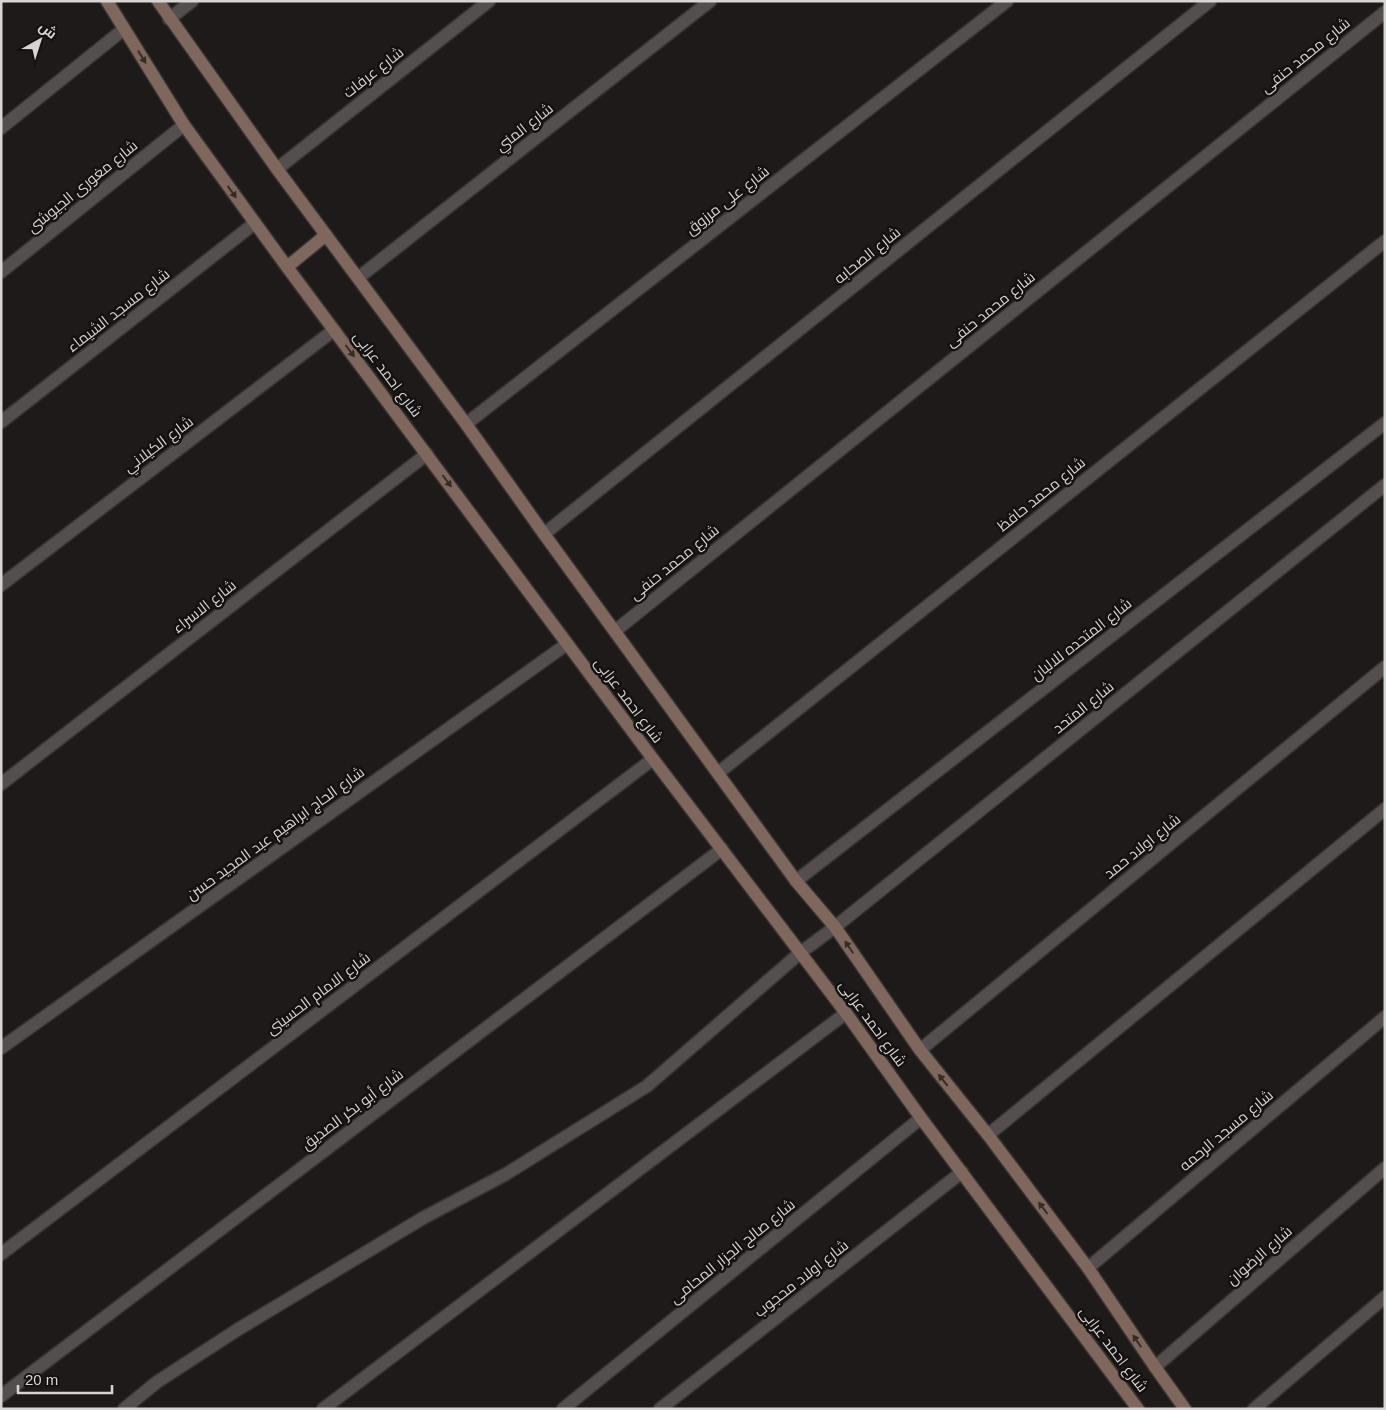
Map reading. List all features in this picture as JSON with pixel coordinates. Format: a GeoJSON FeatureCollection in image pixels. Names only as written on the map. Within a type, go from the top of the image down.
{"type":"FeatureCollection","features":[{"type":"Feature","properties":{"kind":"street","name":"شارع احمد عرابى"},"geometry":{"type":"LineString","coordinates":[[107,1],[184,125],[287,267],[567,644],[846,1013],[1138,1409]]}},
{"type":"Feature","properties":{"kind":"street","name":"شارع احمد عرابى"},"geometry":{"type":"LineString","coordinates":[[158,1],[169,20],[277,169],[466,424],[796,880],[835,927],[920,1050],[988,1135],[1088,1268],[1185,1409]]}},
{"type":"Feature","properties":{"kind":"street"},"geometry":{"type":"LineString","coordinates":[[169,20],[192,1]]}},
{"type":"Feature","properties":{"kind":"street","name":"شارع عرفات"},"geometry":{"type":"LineString","coordinates":[[277,169],[489,1]]}},
{"type":"Feature","properties":{"kind":"street","name":"شارع المني"},"geometry":{"type":"LineString","coordinates":[[358,278],[710,1]]}},
{"type":"Feature","properties":{"kind":"street","name":"شارع على مرزوق"},"geometry":{"type":"LineString","coordinates":[[466,424],[1007,1]]}},
{"type":"Feature","properties":{"kind":"street","name":"شارع الصحابه"},"geometry":{"type":"LineString","coordinates":[[544,534],[1210,1]]}},
{"type":"Feature","properties":{"kind":"street","name":"شارع محمد حنفى"},"geometry":{"type":"LineString","coordinates":[[615,631],[1385,12]]}},
{"type":"Feature","properties":{"kind":"street"},"geometry":{"type":"LineString","coordinates":[[1,128],[124,28]]}},
{"type":"Feature","properties":{"kind":"street","name":"شارع مغورى الجيوشى"},"geometry":{"type":"LineString","coordinates":[[1,272],[184,125]]}},
{"type":"Feature","properties":{"kind":"street","name":"شارع مسجد الشيماء"},"geometry":{"type":"LineString","coordinates":[[1,422],[255,223]]}},
{"type":"Feature","properties":{"kind":"street"},"geometry":{"type":"LineString","coordinates":[[287,267],[326,235]]}},
{"type":"Feature","properties":{"kind":"street","name":"شارع محمد حافظ"},"geometry":{"type":"LineString","coordinates":[[718,773],[1385,241]]}},
{"type":"Feature","properties":{"kind":"street","name":"شارع الكيلاني"},"geometry":{"type":"LineString","coordinates":[[1,585],[334,330]]}},
{"type":"Feature","properties":{"kind":"street","name":"شارع المتحده للالبان"},"geometry":{"type":"LineString","coordinates":[[796,880],[1385,424]]}},
{"type":"Feature","properties":{"kind":"street","name":"شارع الاسراء"},"geometry":{"type":"LineString","coordinates":[[1,784],[427,454]]}},
{"type":"Feature","properties":{"kind":"street","name":"شارع المتحد"},"geometry":{"type":"LineString","coordinates":[[124,1409],[157,1382],[237,1330],[423,1218],[506,1174],[647,1086],[800,953],[835,927],[1385,485]]}},
{"type":"Feature","properties":{"kind":"street","name":"شارع الحاج ابراهيم عبد المجيد حسن"},"geometry":{"type":"LineString","coordinates":[[1,1048],[567,644]]}},
{"type":"Feature","properties":{"kind":"street","name":"شارع اولاد حمد"},"geometry":{"type":"LineString","coordinates":[[920,1050],[1385,667]]}},
{"type":"Feature","properties":{"kind":"street","name":"شارع الامام الحسينى"},"geometry":{"type":"LineString","coordinates":[[1,1254],[654,759]]}},
{"type":"Feature","properties":{"kind":"street"},"geometry":{"type":"LineString","coordinates":[[988,1135],[1385,809]]}},
{"type":"Feature","properties":{"kind":"street","name":"شارع أبو بكر الصديق"},"geometry":{"type":"LineString","coordinates":[[1,1396],[722,849]]}},
{"type":"Feature","properties":{"kind":"street"},"geometry":{"type":"LineString","coordinates":[[324,1409],[846,1013]]}},
{"type":"Feature","properties":{"kind":"street","name":"شارع مسجد الرحمه"},"geometry":{"type":"LineString","coordinates":[[1088,1268],[1385,1017]]}},
{"type":"Feature","properties":{"kind":"street","name":"شارع صالح الجزار المحامى"},"geometry":{"type":"LineString","coordinates":[[563,1409],[922,1118]]}},
{"type":"Feature","properties":{"kind":"street","name":"شارع الرضوان"},"geometry":{"type":"LineString","coordinates":[[1155,1367],[1385,1168]]}},
{"type":"Feature","properties":{"kind":"street","name":"شارع اولاد محجوب"},"geometry":{"type":"LineString","coordinates":[[660,1409],[962,1172]]}},
{"type":"Feature","properties":{"kind":"street"},"geometry":{"type":"LineString","coordinates":[[1254,1409],[1385,1297]]}}]}
